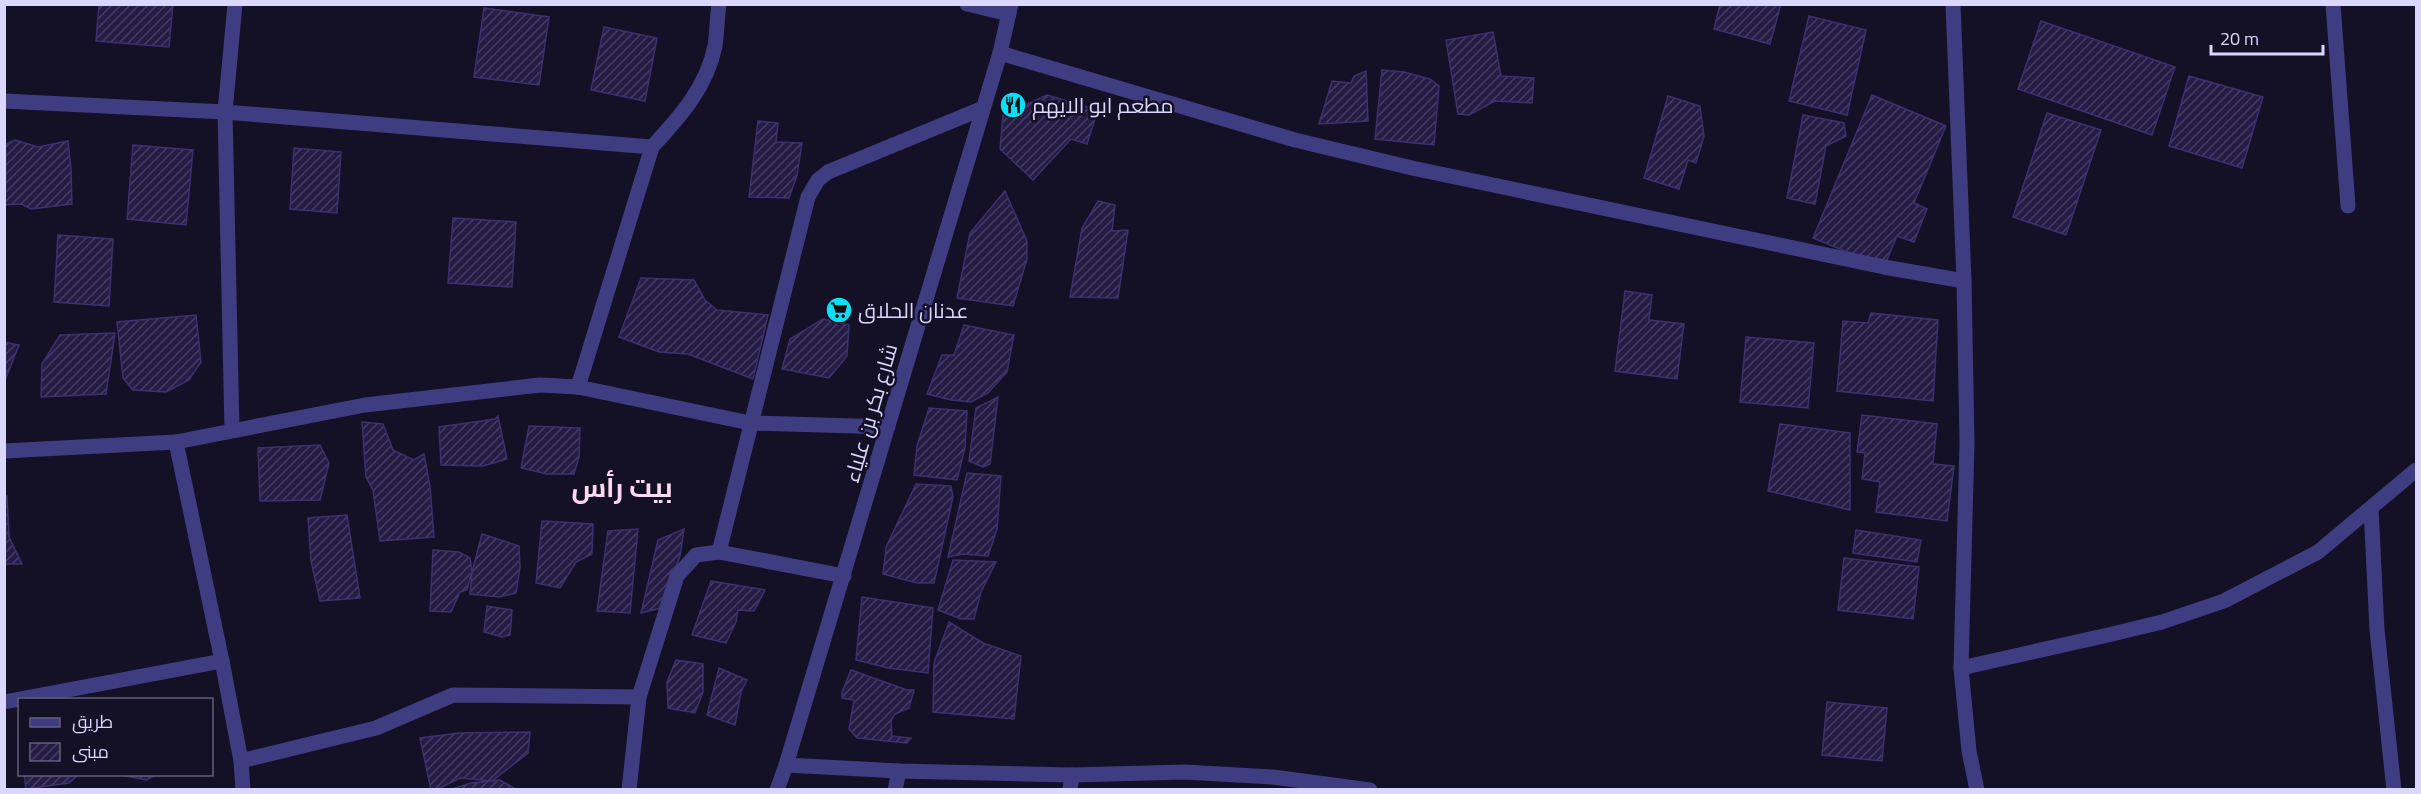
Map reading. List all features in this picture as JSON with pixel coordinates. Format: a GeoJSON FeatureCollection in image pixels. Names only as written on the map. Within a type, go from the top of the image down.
{"type":"FeatureCollection","features":[{"type":"Feature","properties":{"kind":"street"},"geometry":{"type":"LineString","coordinates":[[232,430],[225,112],[235,4]]}},
{"type":"Feature","properties":{"kind":"street"},"geometry":{"type":"LineString","coordinates":[[578,387],[651,147],[676,121],[702,84],[714,47],[719,4]]}},
{"type":"Feature","properties":{"kind":"street"},"geometry":{"type":"LineString","coordinates":[[967,4],[1010,9]]}},
{"type":"Feature","properties":{"kind":"street"},"geometry":{"type":"LineString","coordinates":[[1953,4],[1964,281],[1967,443],[1961,668],[1969,751],[1977,789]]}},
{"type":"Feature","properties":{"kind":"street"},"geometry":{"type":"LineString","coordinates":[[2333,4],[2348,206]]}},
{"type":"Feature","properties":{"kind":"street","name":"شارع بكر بن علياء"},"geometry":{"type":"LineString","coordinates":[[777,789],[844,576],[981,109],[1000,53],[1010,9]]}},
{"type":"Feature","properties":{"kind":"street"},"geometry":{"type":"LineString","coordinates":[[1000,53],[1295,140],[1412,168],[1884,267],[1964,281]]}},
{"type":"Feature","properties":{"kind":"street"},"geometry":{"type":"LineString","coordinates":[[4,101],[225,112],[651,147]]}},
{"type":"Feature","properties":{"kind":"street"},"geometry":{"type":"LineString","coordinates":[[719,552],[808,197],[818,180],[828,172],[981,109]]}},
{"type":"Feature","properties":{"kind":"street"},"geometry":{"type":"LineString","coordinates":[[4,451],[176,442],[365,405],[540,385],[578,387],[750,423],[888,427]]}},
{"type":"Feature","properties":{"kind":"street"},"geometry":{"type":"LineString","coordinates":[[176,442],[241,760],[243,789]]}},
{"type":"Feature","properties":{"kind":"street"},"geometry":{"type":"LineString","coordinates":[[1961,668],[2108,636],[2162,622],[2224,601],[2318,552],[2416,470]]}},
{"type":"Feature","properties":{"kind":"street"},"geometry":{"type":"LineString","coordinates":[[2371,508],[2377,630],[2394,789]]}},
{"type":"Feature","properties":{"kind":"street"},"geometry":{"type":"LineString","coordinates":[[629,789],[639,697],[677,576],[696,555],[719,552],[844,576]]}},
{"type":"Feature","properties":{"kind":"street"},"geometry":{"type":"LineString","coordinates":[[26,698],[222,662]]}},
{"type":"Feature","properties":{"kind":"street"},"geometry":{"type":"LineString","coordinates":[[241,760],[375,728],[453,695],[639,697]]}},
{"type":"Feature","properties":{"kind":"street"},"geometry":{"type":"LineString","coordinates":[[786,765],[1071,782],[1185,772],[1273,777],[1370,789]]}},
{"type":"Feature","properties":{"kind":"street"},"geometry":{"type":"LineString","coordinates":[[895,789],[899,771]]}},
{"type":"Feature","properties":{"kind":"building"},"geometry":{"type":"Polygon","coordinates":[[[99,4],[173,4],[169,47],[96,41],[99,4]]]}},
{"type":"Feature","properties":{"kind":"building"},"geometry":{"type":"Polygon","coordinates":[[[1720,4],[1781,4],[1770,44],[1714,29],[1720,4]]]}},
{"type":"Feature","properties":{"kind":"building"},"geometry":{"type":"Polygon","coordinates":[[[484,8],[549,17],[539,85],[474,77],[484,8]]]}},
{"type":"Feature","properties":{"kind":"building"},"geometry":{"type":"Polygon","coordinates":[[[1809,16],[1866,30],[1847,115],[1789,101],[1809,16]]]}},
{"type":"Feature","properties":{"kind":"building"},"geometry":{"type":"Polygon","coordinates":[[[2041,21],[2175,67],[2152,135],[2018,89],[2041,21]]]}},
{"type":"Feature","properties":{"kind":"building"},"geometry":{"type":"Polygon","coordinates":[[[604,27],[657,38],[645,101],[591,90],[604,27]]]}},
{"type":"Feature","properties":{"kind":"building"},"geometry":{"type":"Polygon","coordinates":[[[1493,32],[1501,76],[1534,78],[1532,103],[1495,101],[1469,115],[1458,114],[1446,40],[1493,32]]]}},
{"type":"Feature","properties":{"kind":"building"},"geometry":{"type":"Polygon","coordinates":[[[1382,70],[1404,72],[1430,79],[1439,86],[1434,145],[1375,139],[1382,70]]]}},
{"type":"Feature","properties":{"kind":"building"},"geometry":{"type":"Polygon","coordinates":[[[1366,71],[1368,121],[1319,124],[1332,81],[1351,83],[1354,76],[1366,71]]]}},
{"type":"Feature","properties":{"kind":"building"},"geometry":{"type":"Polygon","coordinates":[[[2189,76],[2263,97],[2242,168],[2169,146],[2189,76]]]}},
{"type":"Feature","properties":{"kind":"building"},"geometry":{"type":"Polygon","coordinates":[[[1047,95],[1098,110],[1087,144],[1071,139],[1033,180],[1000,149],[1003,115],[1047,95]]]}},
{"type":"Feature","properties":{"kind":"building"},"geometry":{"type":"Polygon","coordinates":[[[1872,95],[1946,126],[1914,203],[1927,209],[1914,242],[1897,236],[1884,267],[1813,238],[1872,95]]]}},
{"type":"Feature","properties":{"kind":"building"},"geometry":{"type":"Polygon","coordinates":[[[1668,96],[1700,106],[1704,136],[1696,163],[1688,160],[1679,189],[1644,178],[1668,96]]]}},
{"type":"Feature","properties":{"kind":"building"},"geometry":{"type":"Polygon","coordinates":[[[2047,113],[2101,130],[2066,235],[2013,217],[2047,113]]]}},
{"type":"Feature","properties":{"kind":"building"},"geometry":{"type":"Polygon","coordinates":[[[1803,115],[1844,123],[1846,136],[1826,146],[1815,204],[1787,198],[1803,115]]]}},
{"type":"Feature","properties":{"kind":"building"},"geometry":{"type":"Polygon","coordinates":[[[758,121],[778,123],[776,142],[802,143],[797,175],[789,198],[749,197],[758,121]]]}},
{"type":"Feature","properties":{"kind":"building"},"geometry":{"type":"Polygon","coordinates":[[[15,140],[38,147],[68,141],[72,204],[31,209],[21,204],[4,205],[4,145],[15,140]]]}},
{"type":"Feature","properties":{"kind":"building"},"geometry":{"type":"Polygon","coordinates":[[[133,145],[193,150],[186,225],[127,219],[133,145]]]}},
{"type":"Feature","properties":{"kind":"building"},"geometry":{"type":"Polygon","coordinates":[[[294,148],[341,152],[337,213],[290,209],[294,148]]]}},
{"type":"Feature","properties":{"kind":"building"},"geometry":{"type":"Polygon","coordinates":[[[1005,191],[1027,241],[1027,259],[1013,306],[957,298],[970,233],[1005,191]]]}},
{"type":"Feature","properties":{"kind":"building"},"geometry":{"type":"Polygon","coordinates":[[[1098,201],[1115,205],[1112,231],[1128,230],[1118,298],[1070,297],[1082,228],[1098,201]]]}},
{"type":"Feature","properties":{"kind":"building"},"geometry":{"type":"Polygon","coordinates":[[[453,218],[516,222],[512,287],[448,283],[453,218]]]}},
{"type":"Feature","properties":{"kind":"building"},"geometry":{"type":"Polygon","coordinates":[[[58,235],[113,239],[109,306],[54,302],[58,235]]]}},
{"type":"Feature","properties":{"kind":"building"},"geometry":{"type":"Polygon","coordinates":[[[641,278],[694,280],[705,300],[717,310],[768,315],[753,379],[688,354],[659,352],[619,337],[641,278]]]}},
{"type":"Feature","properties":{"kind":"building"},"geometry":{"type":"Polygon","coordinates":[[[1625,291],[1652,295],[1649,320],[1684,324],[1677,379],[1615,371],[1625,291]]]}},
{"type":"Feature","properties":{"kind":"building"},"geometry":{"type":"Polygon","coordinates":[[[1871,313],[1938,320],[1933,401],[1837,391],[1843,321],[1868,323],[1871,313]]]}},
{"type":"Feature","properties":{"kind":"building"},"geometry":{"type":"Polygon","coordinates":[[[196,315],[201,362],[189,380],[166,392],[133,390],[123,378],[117,322],[196,315]]]}},
{"type":"Feature","properties":{"kind":"building"},"geometry":{"type":"Polygon","coordinates":[[[823,319],[849,325],[847,356],[829,378],[782,369],[790,339],[823,319]]]}},
{"type":"Feature","properties":{"kind":"building"},"geometry":{"type":"Polygon","coordinates":[[[964,325],[1014,335],[1007,372],[988,393],[971,402],[927,394],[942,355],[954,355],[964,325]]]}},
{"type":"Feature","properties":{"kind":"building"},"geometry":{"type":"Polygon","coordinates":[[[115,333],[106,394],[41,397],[42,364],[60,335],[115,333]]]}},
{"type":"Feature","properties":{"kind":"building"},"geometry":{"type":"Polygon","coordinates":[[[1746,337],[1814,343],[1808,408],[1740,402],[1746,337]]]}},
{"type":"Feature","properties":{"kind":"building"},"geometry":{"type":"Polygon","coordinates":[[[4,342],[19,345],[4,383],[4,342]]]}},
{"type":"Feature","properties":{"kind":"building"},"geometry":{"type":"Polygon","coordinates":[[[998,397],[990,464],[983,467],[969,461],[976,408],[998,397]]]}},
{"type":"Feature","properties":{"kind":"building"},"geometry":{"type":"Polygon","coordinates":[[[929,408],[967,411],[965,448],[957,480],[914,475],[917,446],[929,408]]]}},
{"type":"Feature","properties":{"kind":"building"},"geometry":{"type":"Polygon","coordinates":[[[1862,415],[1937,424],[1933,464],[1954,466],[1947,521],[1876,512],[1880,482],[1862,479],[1865,453],[1857,452],[1862,415]]]}},
{"type":"Feature","properties":{"kind":"building"},"geometry":{"type":"Polygon","coordinates":[[[498,416],[507,459],[483,466],[441,465],[439,427],[495,419],[498,416]]]}},
{"type":"Feature","properties":{"kind":"building"},"geometry":{"type":"Polygon","coordinates":[[[362,422],[383,424],[393,450],[414,460],[424,454],[430,486],[434,537],[380,541],[373,490],[366,477],[362,422]]]}},
{"type":"Feature","properties":{"kind":"building"},"geometry":{"type":"Polygon","coordinates":[[[1780,424],[1850,433],[1850,510],[1768,491],[1780,424]]]}},
{"type":"Feature","properties":{"kind":"building"},"geometry":{"type":"Polygon","coordinates":[[[529,426],[580,428],[579,457],[574,474],[547,474],[521,468],[529,426]]]}},
{"type":"Feature","properties":{"kind":"building"},"geometry":{"type":"Polygon","coordinates":[[[320,445],[329,463],[320,500],[260,501],[258,448],[320,445]]]}},
{"type":"Feature","properties":{"kind":"building"},"geometry":{"type":"Polygon","coordinates":[[[967,473],[1001,476],[997,529],[988,556],[963,554],[948,557],[967,473]]]}},
{"type":"Feature","properties":{"kind":"building"},"geometry":{"type":"Polygon","coordinates":[[[916,484],[951,486],[953,497],[934,583],[917,583],[883,574],[886,547],[916,484]]]}},
{"type":"Feature","properties":{"kind":"building"},"geometry":{"type":"Polygon","coordinates":[[[7,496],[9,537],[22,564],[4,564],[4,497],[7,496]]]}},
{"type":"Feature","properties":{"kind":"building"},"geometry":{"type":"Polygon","coordinates":[[[347,515],[360,598],[320,601],[311,561],[308,518],[347,515]]]}},
{"type":"Feature","properties":{"kind":"building"},"geometry":{"type":"Polygon","coordinates":[[[542,521],[593,524],[592,554],[576,562],[560,588],[536,583],[542,521]]]}},
{"type":"Feature","properties":{"kind":"building"},"geometry":{"type":"Polygon","coordinates":[[[638,529],[630,613],[597,611],[608,531],[638,529]]]}},
{"type":"Feature","properties":{"kind":"building"},"geometry":{"type":"Polygon","coordinates":[[[684,529],[680,556],[661,608],[641,613],[658,540],[684,529]]]}},
{"type":"Feature","properties":{"kind":"building"},"geometry":{"type":"Polygon","coordinates":[[[1856,530],[1921,540],[1917,562],[1853,553],[1856,530]]]}},
{"type":"Feature","properties":{"kind":"building"},"geometry":{"type":"Polygon","coordinates":[[[482,534],[519,546],[520,567],[516,593],[499,597],[470,594],[472,572],[482,534]]]}},
{"type":"Feature","properties":{"kind":"building"},"geometry":{"type":"Polygon","coordinates":[[[433,550],[459,552],[470,558],[472,572],[467,590],[460,592],[451,612],[430,611],[433,550]]]}},
{"type":"Feature","properties":{"kind":"building"},"geometry":{"type":"Polygon","coordinates":[[[1844,558],[1919,567],[1913,619],[1838,610],[1844,558]]]}},
{"type":"Feature","properties":{"kind":"building"},"geometry":{"type":"Polygon","coordinates":[[[953,560],[996,562],[981,592],[974,619],[961,619],[938,610],[953,560]]]}},
{"type":"Feature","properties":{"kind":"building"},"geometry":{"type":"Polygon","coordinates":[[[711,581],[765,590],[754,611],[738,610],[736,622],[726,643],[692,635],[711,581]]]}},
{"type":"Feature","properties":{"kind":"building"},"geometry":{"type":"Polygon","coordinates":[[[862,597],[933,608],[928,673],[888,668],[856,660],[862,597]]]}},
{"type":"Feature","properties":{"kind":"building"},"geometry":{"type":"Polygon","coordinates":[[[487,606],[512,610],[510,635],[502,637],[484,632],[487,606]]]}},
{"type":"Feature","properties":{"kind":"building"},"geometry":{"type":"Polygon","coordinates":[[[949,622],[983,643],[1021,656],[1014,719],[933,712],[934,663],[949,622]]]}},
{"type":"Feature","properties":{"kind":"building"},"geometry":{"type":"Polygon","coordinates":[[[676,660],[703,664],[703,692],[695,713],[668,708],[667,682],[676,660]]]}},
{"type":"Feature","properties":{"kind":"building"},"geometry":{"type":"Polygon","coordinates":[[[719,668],[747,680],[741,692],[735,725],[707,715],[719,668]]]}},
{"type":"Feature","properties":{"kind":"building"},"geometry":{"type":"Polygon","coordinates":[[[851,670],[907,690],[914,690],[909,708],[895,714],[891,721],[892,736],[911,738],[907,743],[857,738],[849,729],[854,700],[842,698],[842,692],[851,670]]]}},
{"type":"Feature","properties":{"kind":"building"},"geometry":{"type":"Polygon","coordinates":[[[1827,702],[1887,708],[1882,761],[1822,755],[1827,702]]]}},
{"type":"Feature","properties":{"kind":"building"},"geometry":{"type":"Polygon","coordinates":[[[530,732],[528,753],[492,781],[460,778],[436,790],[431,790],[420,738],[459,733],[530,732]]]}},
{"type":"Feature","properties":{"kind":"building"},"geometry":{"type":"Polygon","coordinates":[[[24,776],[77,776],[69,783],[26,789],[24,776]]]}},
{"type":"Feature","properties":{"kind":"building"},"geometry":{"type":"Polygon","coordinates":[[[127,776],[155,776],[146,780],[127,776]]]}},
{"type":"Feature","properties":{"kind":"building"},"geometry":{"type":"Polygon","coordinates":[[[500,780],[517,790],[449,790],[471,783],[500,780]]]}},
{"type":"Feature","properties":{"kind":"place","name":"مطعم ابو الايهم"},"geometry":{"type":"Point","coordinates":[1013,105]}},
{"type":"Feature","properties":{"kind":"place","name":"عدنان الحلاق"},"geometry":{"type":"Point","coordinates":[839,310]}},
{"type":"Feature","properties":{"kind":"district","name":"بيت رأس"},"geometry":{"type":"Point","coordinates":[622,486]}}]}
